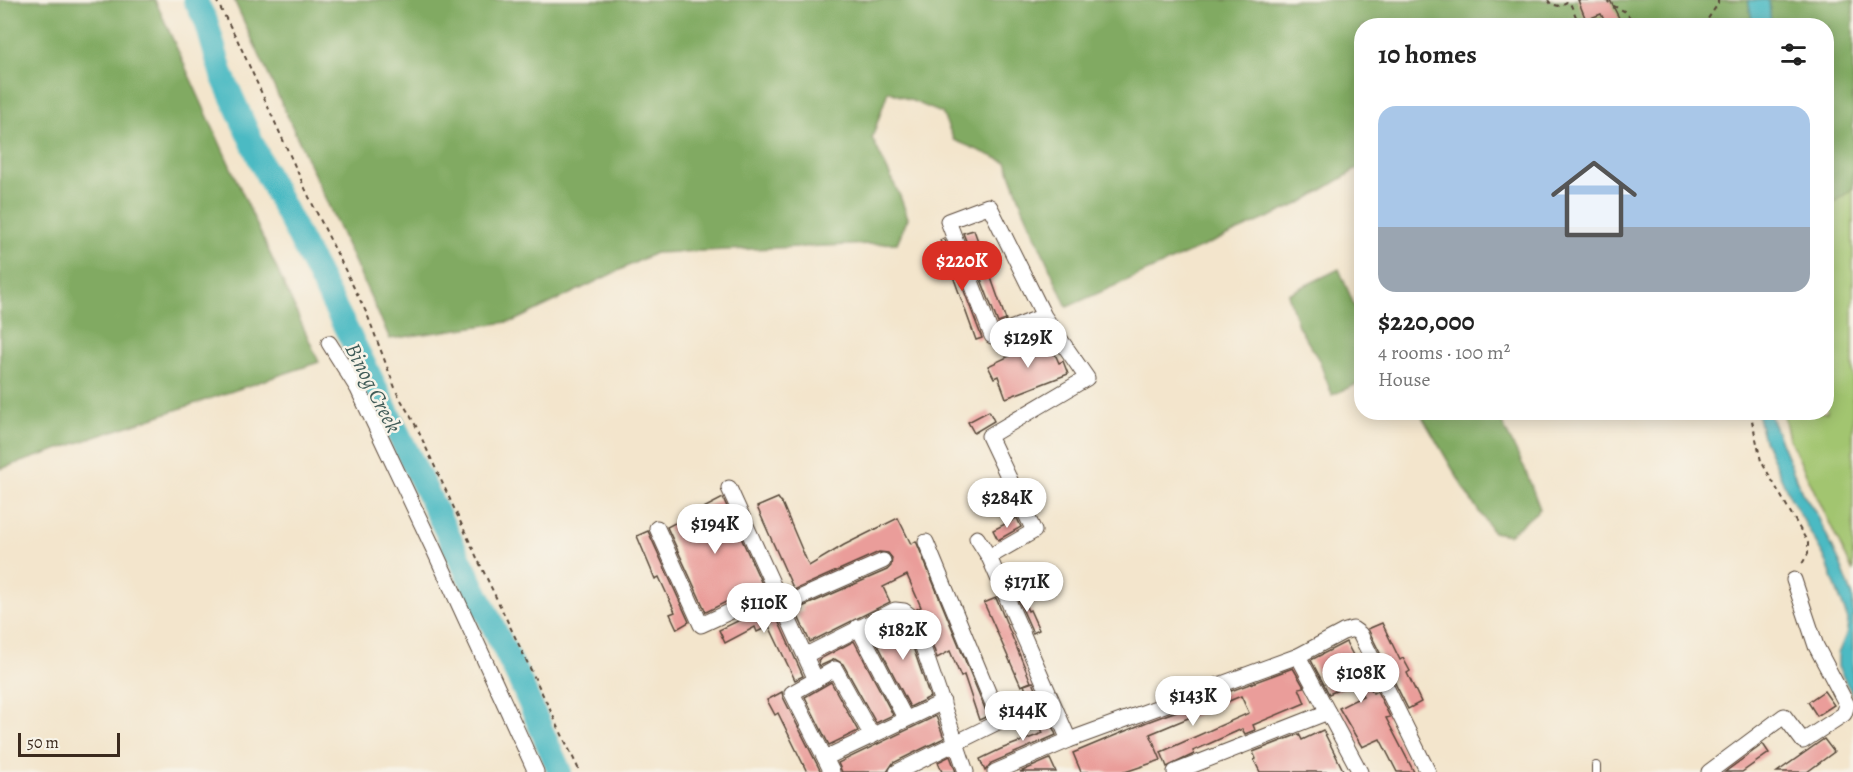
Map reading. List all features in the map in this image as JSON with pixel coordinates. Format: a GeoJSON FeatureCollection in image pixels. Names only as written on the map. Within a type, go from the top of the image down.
{"type":"FeatureCollection","features":[{"type":"Feature","properties":{"kind":"street"},"geometry":{"type":"LineString","coordinates":[[989,557],[1034,531],[989,436],[1087,378],[1044,316],[990,207],[948,221],[992,336],[1044,316]]}},
{"type":"Feature","properties":{"kind":"street"},"geometry":{"type":"LineString","coordinates":[[329,343],[363,399],[536,772]]}},
{"type":"Feature","properties":{"kind":"street"},"geometry":{"type":"LineString","coordinates":[[729,488],[816,680]]}},
{"type":"Feature","properties":{"kind":"street"},"geometry":{"type":"LineString","coordinates":[[657,528],[701,625],[883,561]]}},
{"type":"Feature","properties":{"kind":"street"},"geometry":{"type":"LineString","coordinates":[[977,538],[989,557],[1069,740]]}},
{"type":"Feature","properties":{"kind":"street"},"geometry":{"type":"LineString","coordinates":[[897,772],[1000,721],[926,542]]}},
{"type":"Feature","properties":{"kind":"street"},"geometry":{"type":"LineString","coordinates":[[1709,772],[1784,716],[1803,741],[1844,714],[1846,710],[1847,705],[1816,646],[1794,580]]}},
{"type":"Feature","properties":{"kind":"street"},"geometry":{"type":"LineString","coordinates":[[806,655],[895,610],[904,611],[913,618],[966,772]]}},
{"type":"Feature","properties":{"kind":"street"},"geometry":{"type":"LineString","coordinates":[[858,627],[905,718]]}},
{"type":"Feature","properties":{"kind":"street"},"geometry":{"type":"LineString","coordinates":[[995,772],[1069,740],[1298,656],[1353,629],[1360,634],[1428,772]]}},
{"type":"Feature","properties":{"kind":"street"},"geometry":{"type":"LineString","coordinates":[[1298,656],[1360,772]]}},
{"type":"Feature","properties":{"kind":"street"},"geometry":{"type":"LineString","coordinates":[[872,736],[835,669],[792,693],[829,765],[872,736],[905,718],[943,702]]}},
{"type":"Feature","properties":{"kind":"street"},"geometry":{"type":"LineString","coordinates":[[1175,772],[1209,766],[1328,712]]}},
{"type":"Feature","properties":{"kind":"path"},"geometry":{"type":"LineString","coordinates":[[216,0],[237,39],[309,197],[367,314],[397,393],[416,426],[580,772]]}},
{"type":"Feature","properties":{"kind":"path"},"geometry":{"type":"LineString","coordinates":[[1548,0],[1551,4],[1559,6],[1570,3],[1577,18]]}},
{"type":"Feature","properties":{"kind":"path"},"geometry":{"type":"LineString","coordinates":[[1606,0],[1631,18]]}},
{"type":"Feature","properties":{"kind":"path"},"geometry":{"type":"LineString","coordinates":[[1708,18],[1718,4],[1718,0]]}},
{"type":"Feature","properties":{"kind":"path"},"geometry":{"type":"LineString","coordinates":[[1752,420],[1761,461],[1809,543],[1808,554],[1794,580]]}},
{"type":"Feature","properties":{"kind":"green space"},"geometry":{"type":"Polygon","coordinates":[[[0,0],[155,0],[319,362],[0,469],[0,0]]]}},
{"type":"Feature","properties":{"kind":"green space"},"geometry":{"type":"Polygon","coordinates":[[[234,0],[1853,0],[1853,188],[1834,203],[1834,18],[1354,18],[1354,171],[1301,203],[1067,307],[1023,208],[1006,162],[954,140],[942,113],[888,91],[872,138],[908,218],[897,243],[655,253],[514,321],[390,339],[234,0]]]}},
{"type":"Feature","properties":{"kind":"green space"},"geometry":{"type":"Polygon","coordinates":[[[1853,137],[1853,572],[1789,438],[1785,420],[1834,420],[1834,153],[1853,137]]]}},
{"type":"Feature","properties":{"kind":"green space"},"geometry":{"type":"Polygon","coordinates":[[[1339,269],[1354,305],[1354,385],[1332,395],[1319,360],[1298,326],[1288,294],[1339,269]]]}},
{"type":"Feature","properties":{"kind":"green space"},"geometry":{"type":"Polygon","coordinates":[[[1424,420],[1500,420],[1525,469],[1540,509],[1509,535],[1493,532],[1467,494],[1424,420]]]}},
{"type":"Feature","properties":{"kind":"water"},"geometry":{"type":"Polygon","coordinates":[[[1748,0],[1769,0],[1770,18],[1752,18],[1748,0]]]}},
{"type":"Feature","properties":{"kind":"water"},"geometry":{"type":"Polygon","coordinates":[[[1759,420],[1772,420],[1802,493],[1816,513],[1840,563],[1853,597],[1853,696],[1838,667],[1838,654],[1847,632],[1848,620],[1825,558],[1789,495],[1764,440],[1759,420]]]}},
{"type":"Feature","properties":{"kind":"building"},"geometry":{"type":"Polygon","coordinates":[[[1578,0],[1610,0],[1619,18],[1603,18],[1601,14],[1585,18],[1578,0]]]}},
{"type":"Feature","properties":{"kind":"building"},"geometry":{"type":"Polygon","coordinates":[[[974,230],[1006,320],[998,323],[963,233],[974,230]]]}},
{"type":"Feature","properties":{"kind":"building"},"geometry":{"type":"Polygon","coordinates":[[[944,238],[982,338],[976,340],[940,240],[944,238]]]}},
{"type":"Feature","properties":{"kind":"building"},"geometry":{"type":"Polygon","coordinates":[[[1048,338],[1059,363],[1063,361],[1068,374],[1006,398],[998,376],[994,378],[988,366],[1048,338]]]}},
{"type":"Feature","properties":{"kind":"building"},"geometry":{"type":"Polygon","coordinates":[[[989,411],[994,421],[974,433],[968,422],[989,411]]]}},
{"type":"Feature","properties":{"kind":"building"},"geometry":{"type":"Polygon","coordinates":[[[723,498],[762,584],[706,612],[667,527],[723,498]]]}},
{"type":"Feature","properties":{"kind":"building"},"geometry":{"type":"Polygon","coordinates":[[[778,498],[809,566],[844,545],[898,518],[911,544],[916,541],[988,716],[979,720],[964,675],[961,677],[950,651],[937,658],[922,615],[917,609],[921,607],[907,575],[883,587],[890,602],[810,642],[797,614],[803,610],[802,607],[887,570],[891,566],[892,558],[888,553],[879,552],[794,590],[757,507],[778,498]]]}},
{"type":"Feature","properties":{"kind":"building"},"geometry":{"type":"Polygon","coordinates":[[[1017,518],[1021,527],[998,540],[993,530],[1017,518]]]}},
{"type":"Feature","properties":{"kind":"building"},"geometry":{"type":"Polygon","coordinates":[[[648,531],[689,622],[677,629],[670,614],[675,612],[659,577],[655,579],[637,536],[648,531]]]}},
{"type":"Feature","properties":{"kind":"building"},"geometry":{"type":"Polygon","coordinates":[[[1014,590],[1019,591],[1039,630],[1033,633],[1014,590]]]}},
{"type":"Feature","properties":{"kind":"building"},"geometry":{"type":"Polygon","coordinates":[[[996,598],[1031,682],[1021,686],[984,603],[996,598]]]}},
{"type":"Feature","properties":{"kind":"building"},"geometry":{"type":"Polygon","coordinates":[[[771,605],[803,676],[795,680],[769,626],[757,632],[755,627],[725,643],[719,630],[771,605]]]}},
{"type":"Feature","properties":{"kind":"building"},"geometry":{"type":"Polygon","coordinates":[[[897,620],[905,624],[930,697],[910,707],[872,633],[897,620]]]}},
{"type":"Feature","properties":{"kind":"building"},"geometry":{"type":"Polygon","coordinates":[[[1382,623],[1400,660],[1403,658],[1410,671],[1407,673],[1421,702],[1408,709],[1368,629],[1382,623]]]}},
{"type":"Feature","properties":{"kind":"building"},"geometry":{"type":"Polygon","coordinates":[[[854,641],[893,715],[876,723],[843,664],[835,659],[820,666],[818,660],[854,641]]]}},
{"type":"Feature","properties":{"kind":"building"},"geometry":{"type":"Polygon","coordinates":[[[1346,642],[1373,693],[1377,691],[1390,717],[1386,718],[1414,772],[1397,772],[1380,739],[1362,747],[1339,708],[1363,696],[1356,682],[1329,694],[1311,660],[1346,642]]]}},
{"type":"Feature","properties":{"kind":"building"},"geometry":{"type":"Polygon","coordinates":[[[1293,668],[1304,687],[1299,688],[1305,703],[1253,725],[1255,730],[1245,734],[1242,729],[1193,751],[1194,754],[1167,767],[1161,752],[1249,713],[1241,696],[1150,734],[1161,760],[1125,772],[1081,772],[1073,753],[1147,722],[1293,668]]]}},
{"type":"Feature","properties":{"kind":"building"},"geometry":{"type":"Polygon","coordinates":[[[831,682],[858,731],[829,745],[805,697],[831,682]]]}},
{"type":"Feature","properties":{"kind":"building"},"geometry":{"type":"Polygon","coordinates":[[[1033,682],[1037,692],[1028,696],[1024,685],[1033,682]]]}},
{"type":"Feature","properties":{"kind":"building"},"geometry":{"type":"Polygon","coordinates":[[[1824,691],[1834,705],[1817,716],[1808,702],[1824,691]]]}},
{"type":"Feature","properties":{"kind":"building"},"geometry":{"type":"Polygon","coordinates":[[[782,692],[821,772],[807,772],[778,713],[775,715],[767,700],[782,692]]]}},
{"type":"Feature","properties":{"kind":"building"},"geometry":{"type":"Polygon","coordinates":[[[1046,711],[1056,735],[991,763],[985,771],[980,759],[1043,733],[1036,715],[1046,711]]]}},
{"type":"Feature","properties":{"kind":"building"},"geometry":{"type":"Polygon","coordinates":[[[936,716],[944,738],[893,763],[887,772],[842,772],[838,763],[936,716]]]}},
{"type":"Feature","properties":{"kind":"building"},"geometry":{"type":"Polygon","coordinates":[[[1323,730],[1344,772],[1260,772],[1253,752],[1299,734],[1302,740],[1323,730]]]}},
{"type":"Feature","properties":{"kind":"building"},"geometry":{"type":"Polygon","coordinates":[[[1824,739],[1834,752],[1807,772],[1777,772],[1824,739]]]}},
{"type":"Feature","properties":{"kind":"building"},"geometry":{"type":"Polygon","coordinates":[[[1763,744],[1769,753],[1742,772],[1725,772],[1763,744]]]}},
{"type":"Feature","properties":{"kind":"building"},"geometry":{"type":"Polygon","coordinates":[[[950,756],[956,772],[942,772],[938,762],[950,756]]]}},
{"type":"Feature","properties":{"kind":"building"},"geometry":{"type":"Polygon","coordinates":[[[1050,759],[1056,772],[1020,772],[1050,759]]]}},
{"type":"Feature","properties":{"kind":"waterway","name":"Binog Creek"},"geometry":{"type":"LineString","coordinates":[[195,0],[206,21],[222,75],[263,167],[360,356],[520,681],[560,772]]}}]}
